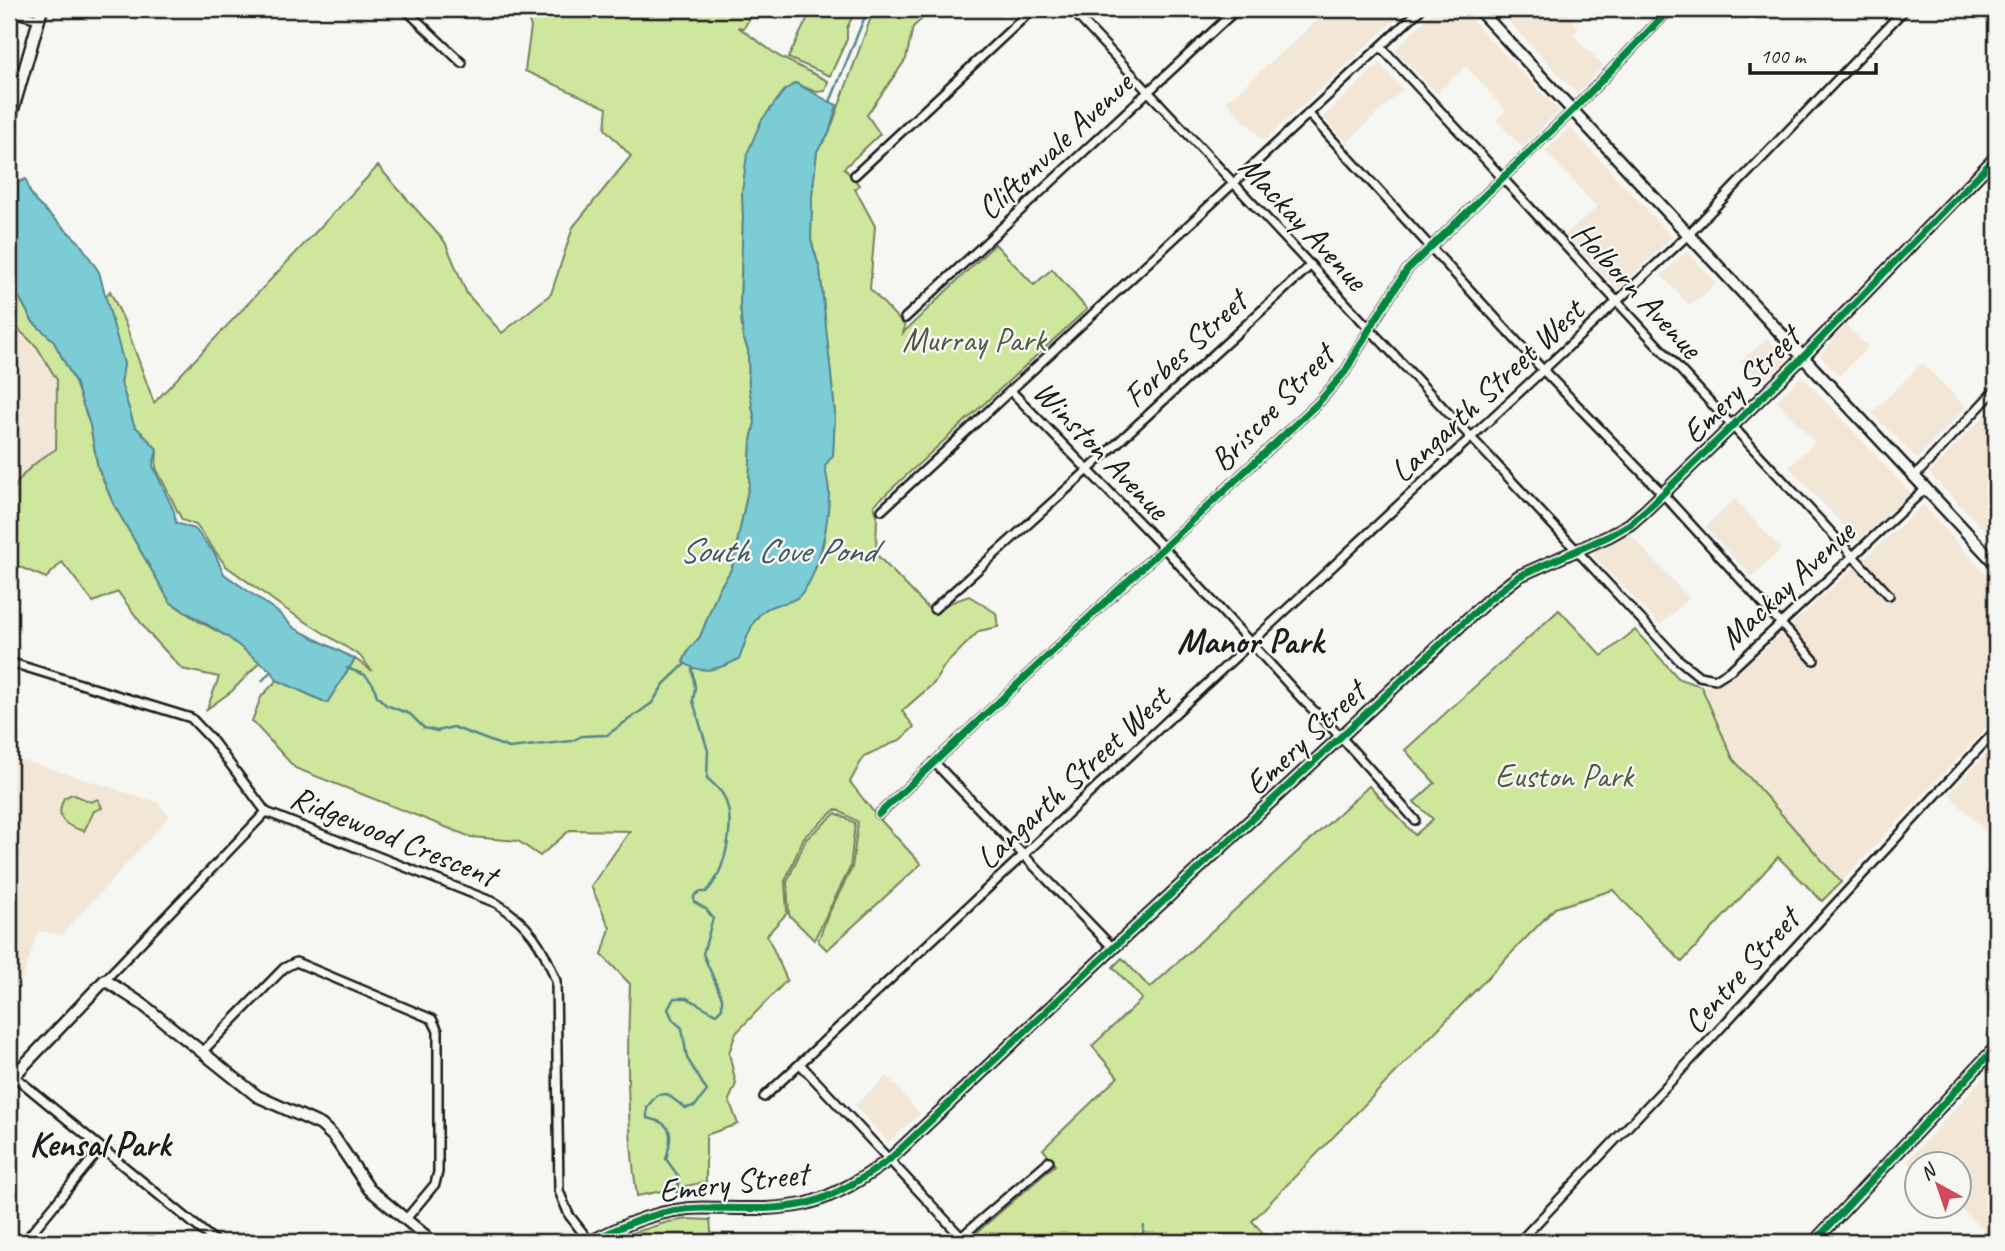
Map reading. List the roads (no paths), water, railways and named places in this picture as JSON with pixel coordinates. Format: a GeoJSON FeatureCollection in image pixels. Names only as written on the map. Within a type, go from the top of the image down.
{"type":"FeatureCollection","features":[{"type":"Feature","properties":{"kind":"street"},"geometry":{"type":"LineString","coordinates":[[405,9],[462,63]]}},
{"type":"Feature","properties":{"kind":"street"},"geometry":{"type":"LineString","coordinates":[[855,176],[1033,9]]}},
{"type":"Feature","properties":{"kind":"street","name":"Mackay Avenue"},"geometry":{"type":"LineString","coordinates":[[1071,9],[1576,551],[1678,659],[1699,676],[1716,679],[1732,669],[1926,488]]}},
{"type":"Feature","properties":{"kind":"street","name":"Cliftonvale Avenue"},"geometry":{"type":"LineString","coordinates":[[905,318],[1237,9]]}},
{"type":"Feature","properties":{"kind":"street"},"geometry":{"type":"LineString","coordinates":[[882,510],[1420,9]]}},
{"type":"Feature","properties":{"kind":"street"},"geometry":{"type":"LineString","coordinates":[[1478,9],[1994,558]]}},
{"type":"Feature","properties":{"kind":"street","name":"Briscoe Street"},"geometry":{"type":"LineString","coordinates":[[880,814],[1318,403],[1345,372],[1407,270],[1573,110],[1670,9]]}},
{"type":"Feature","properties":{"kind":"street","name":"Langarth Street West"},"geometry":{"type":"LineString","coordinates":[[764,1097],[1689,234],[1905,9]]}},
{"type":"Feature","properties":{"kind":"street"},"geometry":{"type":"LineString","coordinates":[[9,11],[41,14],[9,123]]}},
{"type":"Feature","properties":{"kind":"street","name":"Holborn Avenue"},"geometry":{"type":"LineString","coordinates":[[1381,47],[1889,595]]}},
{"type":"Feature","properties":{"kind":"street"},"geometry":{"type":"LineString","coordinates":[[1308,113],[1814,660]]}},
{"type":"Feature","properties":{"kind":"street","name":"Emery Street"},"geometry":{"type":"LineString","coordinates":[[590,1242],[657,1213],[700,1208],[745,1210],[804,1204],[852,1184],[890,1159],[1113,948],[1502,588],[1519,576],[1630,524],[1803,357],[1996,157]]}},
{"type":"Feature","properties":{"kind":"street","name":"Forbes Street"},"geometry":{"type":"LineString","coordinates":[[934,609],[1311,265]]}},
{"type":"Feature","properties":{"kind":"street"},"geometry":{"type":"LineString","coordinates":[[1915,476],[1996,390]]}},
{"type":"Feature","properties":{"kind":"street","name":"Winston Avenue"},"geometry":{"type":"LineString","coordinates":[[1011,391],[1164,548],[1415,820]]}},
{"type":"Feature","properties":{"kind":"street"},"geometry":{"type":"LineString","coordinates":[[9,662],[191,718],[212,740],[266,812]]}},
{"type":"Feature","properties":{"kind":"street","name":"Centre Street"},"geometry":{"type":"LineString","coordinates":[[1518,1242],[1705,1045],[1996,730]]}},
{"type":"Feature","properties":{"kind":"street"},"geometry":{"type":"LineString","coordinates":[[934,762],[1113,948]]}},
{"type":"Feature","properties":{"kind":"street","name":"Ridgewood Crescent"},"geometry":{"type":"LineString","coordinates":[[216,1242],[102,1148],[11,1078],[266,812],[496,903],[518,917],[525,926],[547,957],[555,981],[559,1191],[569,1215],[590,1242]]}},
{"type":"Feature","properties":{"kind":"street"},"geometry":{"type":"LineString","coordinates":[[202,1052],[284,968],[296,962],[432,1019],[438,1031],[438,1172],[435,1184],[406,1219]]}},
{"type":"Feature","properties":{"kind":"street"},"geometry":{"type":"LineString","coordinates":[[105,980],[142,1004],[257,1096],[321,1125],[334,1137],[369,1189],[433,1242]]}},
{"type":"Feature","properties":{"kind":"street"},"geometry":{"type":"LineString","coordinates":[[1814,1242],[1996,1047]]}},
{"type":"Feature","properties":{"kind":"street"},"geometry":{"type":"LineString","coordinates":[[800,1064],[963,1240],[1049,1161]]}},
{"type":"Feature","properties":{"kind":"street"},"geometry":{"type":"LineString","coordinates":[[24,1242],[102,1148]]}},
{"type":"Feature","properties":{"kind":"water","name":"South Cove Pond"},"geometry":{"type":"Polygon","coordinates":[[[795,83],[837,105],[829,133],[817,151],[812,196],[811,240],[820,270],[835,413],[833,455],[825,466],[829,493],[825,533],[812,577],[798,597],[766,609],[760,614],[751,628],[739,659],[711,670],[697,669],[683,662],[689,649],[700,637],[718,591],[732,568],[749,485],[751,441],[755,422],[749,387],[748,350],[743,337],[740,305],[742,192],[747,154],[761,121],[784,91],[795,83]]]}},
{"type":"Feature","properties":{"kind":"water"},"geometry":{"type":"Polygon","coordinates":[[[26,179],[36,202],[79,242],[99,272],[124,364],[121,383],[134,425],[157,449],[153,466],[174,511],[176,523],[195,529],[215,554],[224,574],[279,613],[294,628],[355,659],[327,703],[277,680],[271,671],[228,637],[170,602],[113,503],[98,468],[90,425],[75,382],[53,340],[33,322],[9,279],[9,207],[15,184],[26,179]]]}},
{"type":"Feature","properties":{"kind":"waterway"},"geometry":{"type":"LineString","coordinates":[[830,102],[868,9]]}},
{"type":"Feature","properties":{"kind":"waterway"},"geometry":{"type":"LineString","coordinates":[[347,668],[365,675],[373,684],[377,696],[386,705],[410,714],[424,728],[437,731],[453,727],[509,748],[572,741],[582,736],[607,735],[652,703],[664,684],[685,664]]}},
{"type":"Feature","properties":{"kind":"waterway"},"geometry":{"type":"LineString","coordinates":[[676,1197],[679,1177],[666,1159],[670,1143],[669,1131],[662,1123],[647,1118],[647,1107],[657,1095],[667,1094],[685,1108],[695,1106],[707,1091],[687,1058],[682,1028],[673,1020],[668,1009],[674,998],[687,998],[716,1014],[722,1008],[722,998],[703,954],[713,918],[706,909],[694,902],[694,896],[699,892],[706,892],[713,884],[723,861],[729,834],[728,809],[724,796],[707,778],[708,751],[693,701],[695,688],[692,669]]}},
{"type":"Feature","properties":{"kind":"waterway"},"geometry":{"type":"LineString","coordinates":[[262,681],[271,671]]}},
{"type":"Feature","properties":{"kind":"waterway"},"geometry":{"type":"LineString","coordinates":[[1142,1242],[1144,1226]]}},
{"type":"Feature","properties":{"kind":"waterway"},"geometry":{"type":"LineString","coordinates":[[673,1237],[677,1242]]}},
{"type":"Feature","properties":{"kind":"district","name":"Manor Park"},"geometry":{"type":"Point","coordinates":[1250,641]}},
{"type":"Feature","properties":{"kind":"district","name":"Kensal Park"},"geometry":{"type":"Point","coordinates":[100,1144]}},
{"type":"Feature","properties":{"kind":"park label","name":"Murray Park"},"geometry":{"type":"Point","coordinates":[974,339]}},
{"type":"Feature","properties":{"kind":"park label","name":"Euston Park"},"geometry":{"type":"Point","coordinates":[1564,775]}}]}
